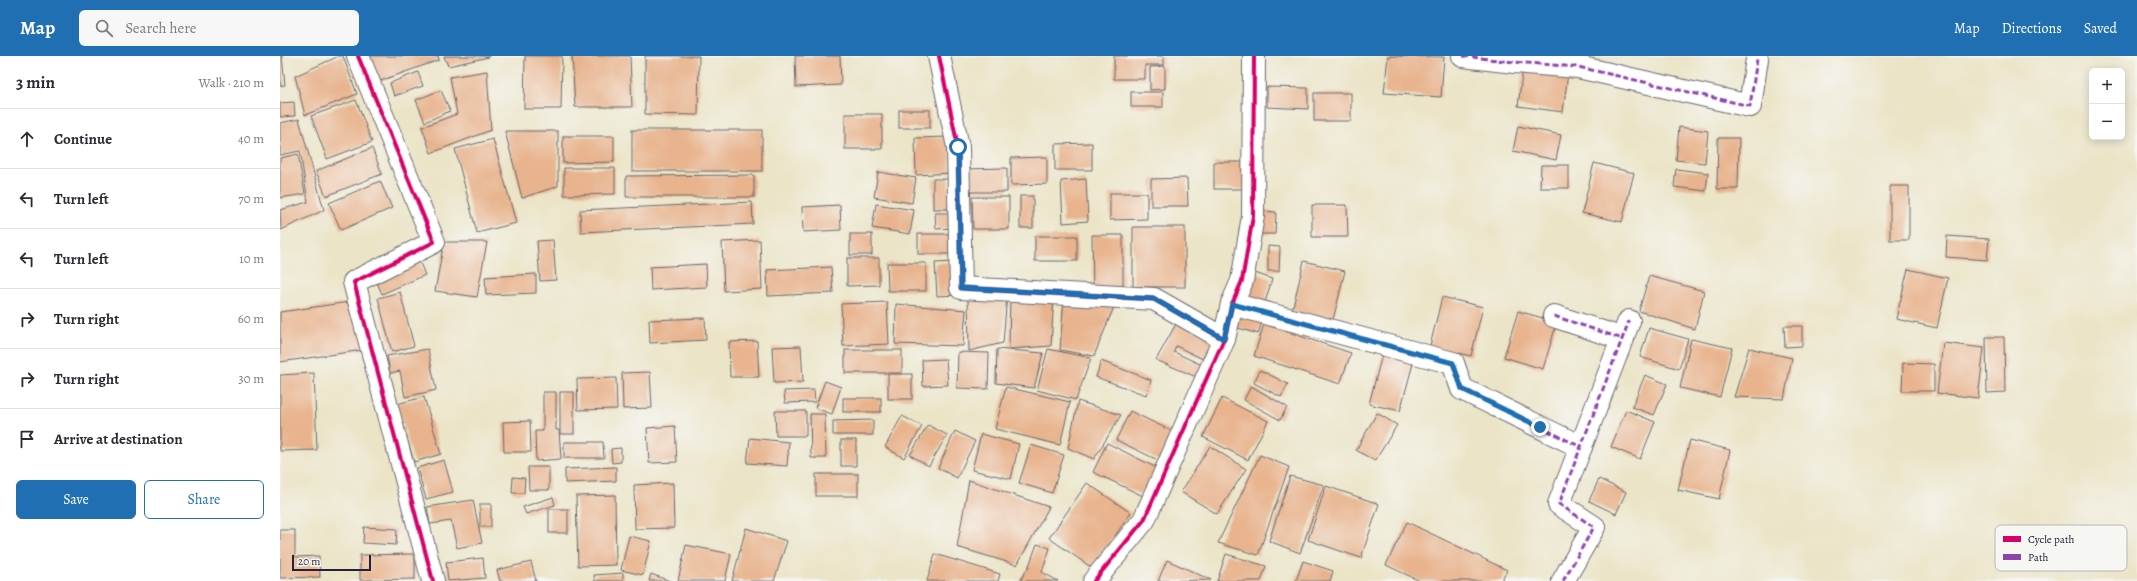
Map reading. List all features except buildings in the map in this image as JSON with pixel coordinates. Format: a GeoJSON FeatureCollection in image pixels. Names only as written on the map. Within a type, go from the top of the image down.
{"type":"FeatureCollection","features":[{"type":"Feature","properties":{"kind":"street"},"geometry":{"type":"LineString","coordinates":[[358,56],[434,242],[354,282],[433,581]]}},
{"type":"Feature","properties":{"kind":"street"},"geometry":{"type":"LineString","coordinates":[[939,56],[958,147],[961,288],[1154,299],[1224,339]]}},
{"type":"Feature","properties":{"kind":"street"},"geometry":{"type":"LineString","coordinates":[[1094,581],[1144,520],[1224,339],[1232,304],[1242,281],[1253,216],[1254,56]]}},
{"type":"Feature","properties":{"kind":"street"},"geometry":{"type":"LineString","coordinates":[[1462,56],[1578,67],[1750,106],[1757,58]]}},
{"type":"Feature","properties":{"kind":"street"},"geometry":{"type":"LineString","coordinates":[[1232,304],[1453,363],[1462,389],[1581,447]]}},
{"type":"Feature","properties":{"kind":"street"},"geometry":{"type":"LineString","coordinates":[[1554,316],[1626,330],[1559,504],[1594,527],[1563,581]]}},
{"type":"Feature","properties":{"kind":"marked path"},"geometry":{"type":"LineString","coordinates":[[1463,56],[1578,67],[1750,106],[1757,59]]}},
{"type":"Feature","properties":{"kind":"marked path"},"geometry":{"type":"LineString","coordinates":[[1232,304],[1453,363],[1462,389],[1581,447]]}},
{"type":"Feature","properties":{"kind":"marked path"},"geometry":{"type":"LineString","coordinates":[[1554,316],[1623,339]]}},
{"type":"Feature","properties":{"kind":"marked path"},"geometry":{"type":"LineString","coordinates":[[1563,581],[1594,527],[1559,504],[1629,321]]}},
{"type":"Feature","properties":{"kind":"cycle path"},"geometry":{"type":"LineString","coordinates":[[358,56],[434,242],[354,282],[433,581]]}},
{"type":"Feature","properties":{"kind":"cycle path"},"geometry":{"type":"LineString","coordinates":[[939,56],[958,147],[961,288],[1154,299],[1224,339]]}},
{"type":"Feature","properties":{"kind":"cycle path"},"geometry":{"type":"LineString","coordinates":[[1094,581],[1144,520],[1224,339],[1232,304],[1242,281],[1253,216],[1254,56]]}},
{"type":"Feature","properties":{"kind":"route"},"geometry":{"type":"LineString","coordinates":[[958,147],[958,207],[961,288],[1154,299],[1224,339],[1232,304],[1453,363],[1462,389],[1540,427]]}}]}
